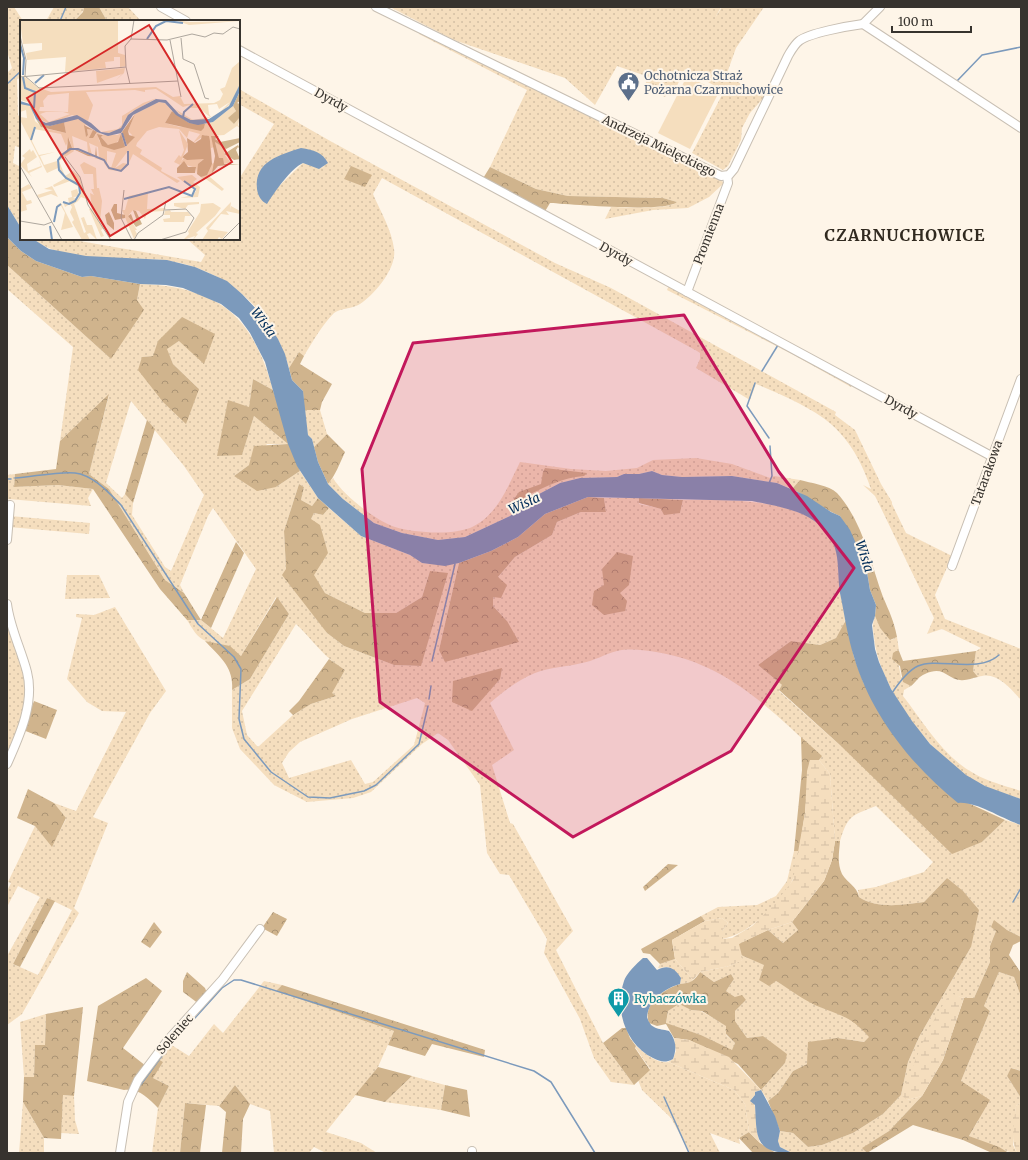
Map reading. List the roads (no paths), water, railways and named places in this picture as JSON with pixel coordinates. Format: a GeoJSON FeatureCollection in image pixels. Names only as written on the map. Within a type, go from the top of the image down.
{"type":"FeatureCollection","features":[{"type":"Feature","properties":{"kind":"street"},"geometry":{"type":"LineString","coordinates":[[161,7],[184,20]]}},
{"type":"Feature","properties":{"kind":"street","name":"Andrzeja Mielęckiego"},"geometry":{"type":"LineString","coordinates":[[376,7],[719,175],[727,176],[734,169],[788,56],[796,43],[807,36],[862,24]]}},
{"type":"Feature","properties":{"kind":"street"},"geometry":{"type":"LineString","coordinates":[[880,7],[862,24],[1021,128]]}},
{"type":"Feature","properties":{"kind":"street","name":"Dyrdy"},"geometry":{"type":"LineString","coordinates":[[240,51],[993,457]]}},
{"type":"Feature","properties":{"kind":"street","name":"Promienna"},"geometry":{"type":"LineString","coordinates":[[687,292],[728,183],[727,176]]}},
{"type":"Feature","properties":{"kind":"street","name":"Tatarakowa"},"geometry":{"type":"LineString","coordinates":[[952,566],[1021,379]]}},
{"type":"Feature","properties":{"kind":"street"},"geometry":{"type":"LineString","coordinates":[[7,540],[10,505]]}},
{"type":"Feature","properties":{"kind":"street"},"geometry":{"type":"LineString","coordinates":[[7,604],[14,638],[27,672],[29,687],[26,715],[20,734],[7,764]]}},
{"type":"Feature","properties":{"kind":"street","name":"Soleniec"},"geometry":{"type":"LineString","coordinates":[[120,1153],[128,1102],[138,1080],[168,1040],[223,979],[260,929]]}},
{"type":"Feature","properties":{"kind":"water"},"geometry":{"type":"Polygon","coordinates":[[[301,148],[317,152],[326,159],[328,163],[319,169],[303,163],[298,166],[283,181],[267,204],[265,203],[260,198],[257,189],[257,179],[260,172],[270,161],[285,153],[301,148]]]}},
{"type":"Feature","properties":{"kind":"water","name":"Wisła"},"geometry":{"type":"Polygon","coordinates":[[[7,205],[20,226],[20,240],[35,240],[49,249],[86,256],[167,260],[195,267],[227,281],[263,316],[278,339],[285,354],[292,380],[303,391],[308,435],[312,439],[318,462],[328,484],[343,499],[374,523],[402,533],[438,540],[465,537],[510,516],[539,494],[560,483],[580,478],[617,477],[624,474],[639,474],[652,471],[662,475],[682,477],[732,476],[777,483],[807,496],[831,512],[840,516],[850,530],[866,566],[870,590],[876,605],[872,625],[875,649],[891,689],[912,721],[930,744],[966,775],[985,786],[1021,799],[1021,825],[973,805],[958,803],[909,756],[882,719],[861,678],[854,657],[841,598],[835,549],[828,534],[813,520],[793,511],[752,501],[588,497],[545,514],[518,537],[491,551],[459,563],[445,566],[422,563],[410,555],[361,536],[318,498],[297,466],[288,444],[265,362],[250,333],[239,318],[221,304],[183,288],[166,285],[140,284],[91,276],[82,277],[36,261],[21,251],[7,237],[7,205]]]}},
{"type":"Feature","properties":{"kind":"water"},"geometry":{"type":"Polygon","coordinates":[[[643,958],[647,958],[657,970],[665,967],[674,969],[681,978],[680,984],[663,992],[654,1000],[648,1011],[647,1017],[653,1026],[658,1029],[669,1031],[673,1038],[675,1044],[674,1055],[673,1059],[668,1061],[661,1061],[653,1058],[636,1045],[629,1036],[622,1015],[621,992],[625,978],[643,958]]]}},
{"type":"Feature","properties":{"kind":"water"},"geometry":{"type":"Polygon","coordinates":[[[761,1090],[775,1116],[780,1131],[778,1141],[780,1147],[792,1153],[770,1150],[764,1146],[760,1140],[757,1133],[755,1105],[750,1101],[755,1095],[755,1092],[761,1090]]]}},
{"type":"Feature","properties":{"kind":"waterway"},"geometry":{"type":"LineString","coordinates":[[60,20],[66,7]]}},
{"type":"Feature","properties":{"kind":"waterway"},"geometry":{"type":"LineString","coordinates":[[957,81],[982,55],[1021,47]]}},
{"type":"Feature","properties":{"kind":"waterway"},"geometry":{"type":"LineString","coordinates":[[7,84],[20,72]]}},
{"type":"Feature","properties":{"kind":"waterway"},"geometry":{"type":"LineString","coordinates":[[762,371],[778,345]]}},
{"type":"Feature","properties":{"kind":"waterway"},"geometry":{"type":"LineString","coordinates":[[755,383],[747,406],[769,438]]}},
{"type":"Feature","properties":{"kind":"waterway"},"geometry":{"type":"LineString","coordinates":[[769,483],[772,476],[770,446]]}},
{"type":"Feature","properties":{"kind":"waterway"},"geometry":{"type":"LineString","coordinates":[[15,478],[62,473],[82,474],[100,485],[121,505],[198,624],[234,657],[241,669],[239,719],[244,739],[271,772],[308,797],[330,798],[364,791],[376,785],[419,744],[428,706]]}},
{"type":"Feature","properties":{"kind":"waterway"},"geometry":{"type":"LineString","coordinates":[[432,661],[455,564]]}},
{"type":"Feature","properties":{"kind":"waterway"},"geometry":{"type":"LineString","coordinates":[[892,693],[907,674],[918,666],[936,663],[980,663],[990,661],[999,655]]}},
{"type":"Feature","properties":{"kind":"waterway"},"geometry":{"type":"LineString","coordinates":[[429,699],[431,686]]}},
{"type":"Feature","properties":{"kind":"waterway"},"geometry":{"type":"LineString","coordinates":[[1013,902],[1021,888]]}},
{"type":"Feature","properties":{"kind":"waterway"},"geometry":{"type":"LineString","coordinates":[[139,1087],[167,1049],[222,988],[234,980],[241,980],[534,1071],[551,1082],[595,1153]]}},
{"type":"Feature","properties":{"kind":"waterway"},"geometry":{"type":"LineString","coordinates":[[664,1097],[689,1153]]}},
{"type":"Feature","properties":{"kind":"place","name":"Ochotnicza Straż Pożarna Czarnuchowice"},"geometry":{"type":"Point","coordinates":[629,102]}},
{"type":"Feature","properties":{"kind":"place","name":"Rybaczówka"},"geometry":{"type":"Point","coordinates":[619,1018]}},
{"type":"Feature","properties":{"kind":"district","name":"CZARNUCHOWICE"},"geometry":{"type":"Point","coordinates":[905,235]}}]}
